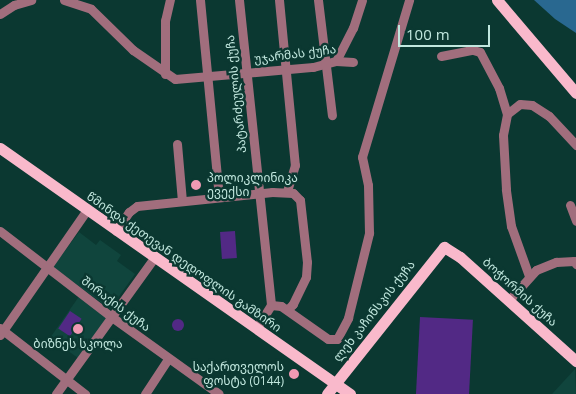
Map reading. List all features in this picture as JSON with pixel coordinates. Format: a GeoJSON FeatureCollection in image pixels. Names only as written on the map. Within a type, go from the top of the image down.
{"type":"FeatureCollection","features":[{"type":"Feature","properties":{"kind":"main road"},"geometry":{"type":"LineString","coordinates":[[496,0],[576,93]]}},
{"type":"Feature","properties":{"kind":"main road","name":"წმინდა ქეთევან დედოფლის გამზირი"},"geometry":{"type":"LineString","coordinates":[[1,150],[350,394]]}},
{"type":"Feature","properties":{"kind":"main road","name":"ბოჭორმის ქუჩა"},"geometry":{"type":"LineString","coordinates":[[444,247],[454,251],[576,361]]}},
{"type":"Feature","properties":{"kind":"main road","name":"ლეხ კაჩინსკის ქუჩა"},"geometry":{"type":"LineString","coordinates":[[327,394],[444,247]]}},
{"type":"Feature","properties":{"kind":"street"},"geometry":{"type":"LineString","coordinates":[[0,14],[14,5],[31,0]]}},
{"type":"Feature","properties":{"kind":"street"},"geometry":{"type":"LineString","coordinates":[[64,0],[91,9],[133,50],[165,74]]}},
{"type":"Feature","properties":{"kind":"street"},"geometry":{"type":"LineString","coordinates":[[165,74],[165,22],[170,0]]}},
{"type":"Feature","properties":{"kind":"street"},"geometry":{"type":"LineString","coordinates":[[200,0],[220,197]]}},
{"type":"Feature","properties":{"kind":"street","name":"პატარძეულის ქუჩა"},"geometry":{"type":"LineString","coordinates":[[239,0],[271,304]]}},
{"type":"Feature","properties":{"kind":"street"},"geometry":{"type":"LineString","coordinates":[[279,0],[295,165],[287,192]]}},
{"type":"Feature","properties":{"kind":"street"},"geometry":{"type":"LineString","coordinates":[[318,0],[332,115]]}},
{"type":"Feature","properties":{"kind":"street"},"geometry":{"type":"LineString","coordinates":[[336,61],[353,28],[362,0]]}},
{"type":"Feature","properties":{"kind":"street"},"geometry":{"type":"LineString","coordinates":[[256,329],[271,304],[287,310],[328,339],[337,339],[348,318],[369,233],[368,185],[362,157],[409,0]]}},
{"type":"Feature","properties":{"kind":"street"},"geometry":{"type":"LineString","coordinates":[[441,56],[472,50],[480,52],[499,88],[508,114],[503,135],[506,189],[511,226],[529,276]]}},
{"type":"Feature","properties":{"kind":"street","name":"უჯარმას ქუჩა"},"geometry":{"type":"LineString","coordinates":[[165,74],[175,79],[286,69],[336,61],[354,62]]}},
{"type":"Feature","properties":{"kind":"street"},"geometry":{"type":"LineString","coordinates":[[508,114],[520,104],[532,105],[548,116],[576,145]]}},
{"type":"Feature","properties":{"kind":"street"},"geometry":{"type":"LineString","coordinates":[[177,144],[182,201]]}},
{"type":"Feature","properties":{"kind":"street"},"geometry":{"type":"LineString","coordinates":[[116,231],[129,212],[137,206],[258,193],[293,193],[300,200],[307,262],[306,277],[293,304],[287,310]]}},
{"type":"Feature","properties":{"kind":"street"},"geometry":{"type":"LineString","coordinates":[[570,205],[576,221]]}},
{"type":"Feature","properties":{"kind":"street"},"geometry":{"type":"LineString","coordinates":[[85,394],[1,331],[87,210]]}},
{"type":"Feature","properties":{"kind":"street","name":"შირაქის ქუჩა"},"geometry":{"type":"LineString","coordinates":[[0,231],[168,359],[219,394]]}},
{"type":"Feature","properties":{"kind":"street"},"geometry":{"type":"LineString","coordinates":[[56,394],[154,258]]}},
{"type":"Feature","properties":{"kind":"street"},"geometry":{"type":"LineString","coordinates":[[510,300],[536,270],[556,262],[575,261]]}},
{"type":"Feature","properties":{"kind":"street"},"geometry":{"type":"LineString","coordinates":[[145,394],[168,359]]}},
{"type":"Feature","properties":{"kind":"shaded area"},"geometry":{"type":"Polygon","coordinates":[[[235,231],[237,258],[222,259],[220,232],[235,231]]]}},
{"type":"Feature","properties":{"kind":"shaded area"},"geometry":{"type":"Polygon","coordinates":[[[79,232],[96,245],[100,240],[121,255],[117,261],[135,274],[110,309],[53,267],[79,232]]]}},
{"type":"Feature","properties":{"kind":"shaded area","name":"ბიზნეს სკოლა"},"geometry":{"type":"Polygon","coordinates":[[[80,295],[106,314],[107,320],[78,358],[50,338],[80,295]]]}},
{"type":"Feature","properties":{"kind":"shaded area"},"geometry":{"type":"Polygon","coordinates":[[[70,311],[82,319],[70,336],[58,328],[70,311]]]}},
{"type":"Feature","properties":{"kind":"shaded area"},"geometry":{"type":"Polygon","coordinates":[[[420,317],[473,320],[469,394],[416,394],[420,317]]]}},
{"type":"Feature","properties":{"kind":"shaded area"},"geometry":{"type":"Polygon","coordinates":[[[178,319],[184,325],[178,331],[172,325],[178,319]]]}},
{"type":"Feature","properties":{"kind":"shaded area"},"geometry":{"type":"Polygon","coordinates":[[[575,369],[576,394],[552,394],[575,369]]]}},
{"type":"Feature","properties":{"kind":"water"},"geometry":{"type":"Polygon","coordinates":[[[534,0],[576,0],[576,33],[555,19],[534,0]]]}},
{"type":"Feature","properties":{"kind":"place","name":"პოლიკლინიკა ევექსი"},"geometry":{"type":"Point","coordinates":[196,185]}},
{"type":"Feature","properties":{"kind":"place","name":"ბიზნეს სკოლა"},"geometry":{"type":"Point","coordinates":[78,329]}},
{"type":"Feature","properties":{"kind":"place","name":"საქართველოს ფოსტა (0144)"},"geometry":{"type":"Point","coordinates":[294,374]}}]}
